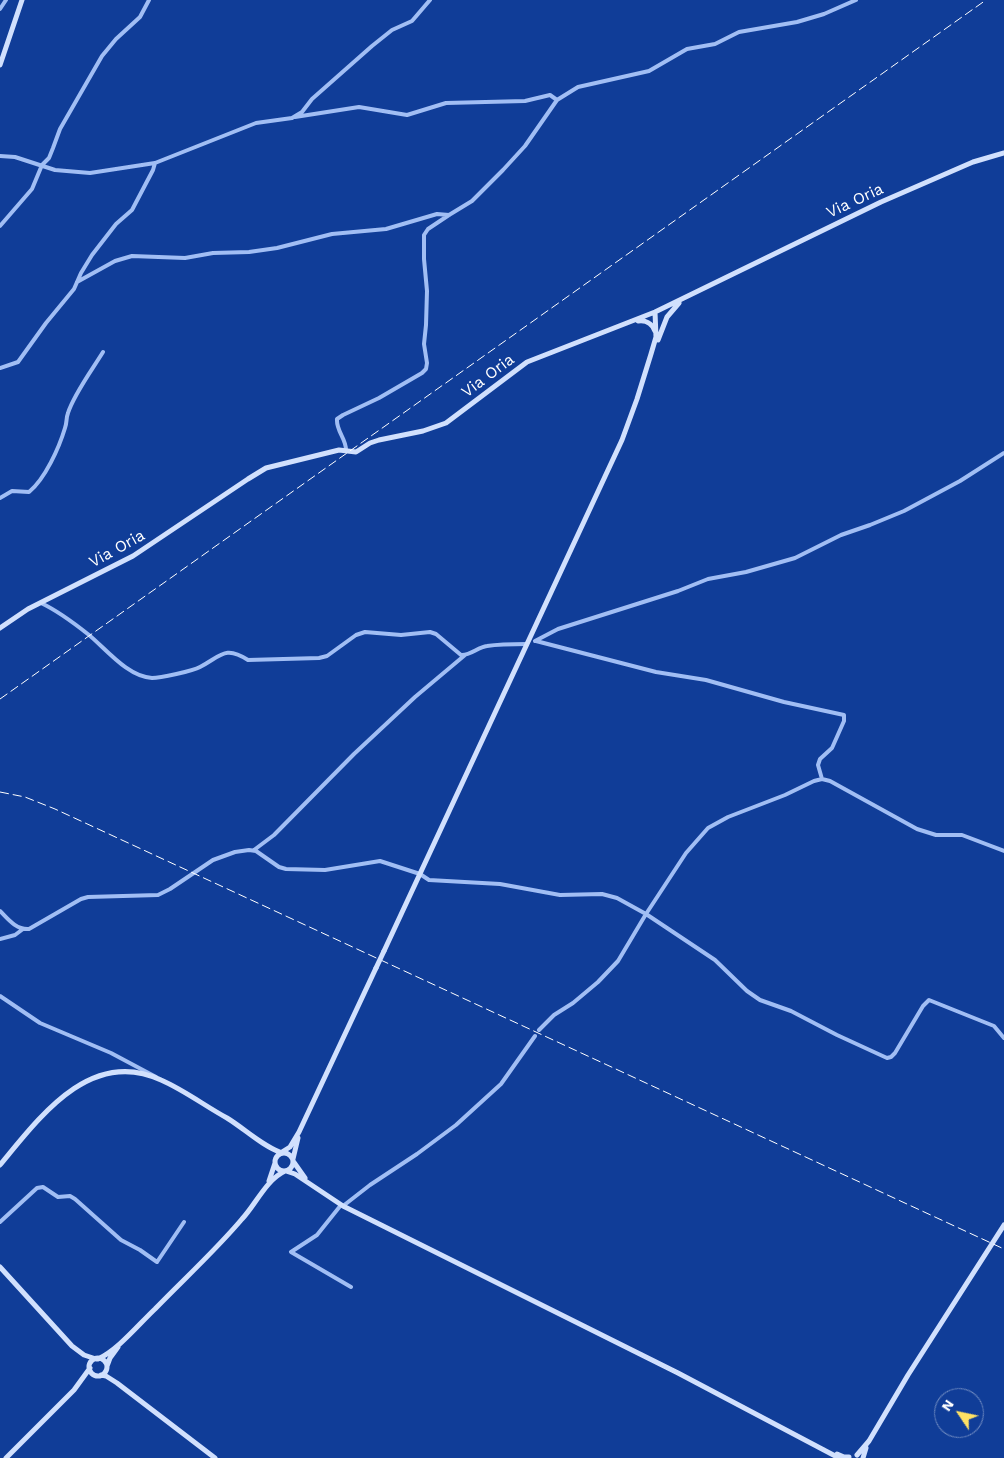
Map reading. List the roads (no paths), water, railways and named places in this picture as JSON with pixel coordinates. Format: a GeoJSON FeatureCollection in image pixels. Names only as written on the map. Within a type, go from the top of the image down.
{"type":"FeatureCollection","features":[{"type":"Feature","properties":{"kind":"main road"},"geometry":{"type":"LineString","coordinates":[[0,65],[22,0]]}},
{"type":"Feature","properties":{"kind":"main road","name":"Via Oria"},"geometry":{"type":"LineString","coordinates":[[0,628],[28,609],[133,556],[248,478],[266,468],[339,450],[356,452],[370,443],[379,440],[423,431],[446,423],[521,366],[657,311],[881,202],[973,162],[1004,153]]}},
{"type":"Feature","properties":{"kind":"main road"},"geometry":{"type":"LineString","coordinates":[[265,1190],[271,1178],[276,1156],[290,1147],[299,1132],[622,440],[663,326],[671,312],[683,299]]}},
{"type":"Feature","properties":{"kind":"main road"},"geometry":{"type":"LineString","coordinates":[[657,311],[662,317],[663,326]]}},
{"type":"Feature","properties":{"kind":"main road"},"geometry":{"type":"LineString","coordinates":[[643,381],[656,337],[657,311]]}},
{"type":"Feature","properties":{"kind":"main road"},"geometry":{"type":"LineString","coordinates":[[630,322],[640,321],[650,324],[654,328],[656,337]]}},
{"type":"Feature","properties":{"kind":"main road"},"geometry":{"type":"LineString","coordinates":[[0,1165],[56,1102],[81,1083],[92,1078],[120,1073],[143,1074],[160,1080],[240,1126],[262,1142],[289,1154],[299,1171],[310,1184]]}},
{"type":"Feature","properties":{"kind":"main road"},"geometry":{"type":"LineString","coordinates":[[74,1390],[92,1361],[106,1354],[126,1337],[231,1232],[277,1176],[291,1167],[299,1132]]}},
{"type":"Feature","properties":{"kind":"main road"},"geometry":{"type":"LineString","coordinates":[[262,1142],[279,1170],[296,1174],[342,1206],[844,1457],[861,1457],[908,1376],[1004,1225]]}},
{"type":"Feature","properties":{"kind":"main road"},"geometry":{"type":"LineString","coordinates":[[0,1267],[79,1352],[92,1372],[106,1376],[117,1383],[215,1458]]}},
{"type":"Feature","properties":{"kind":"main road"},"geometry":{"type":"LineString","coordinates":[[6,1458],[74,1390],[88,1378],[104,1373],[110,1358],[126,1337]]}},
{"type":"Feature","properties":{"kind":"main road"},"geometry":{"type":"LineString","coordinates":[[79,1352],[103,1360],[117,1383]]}},
{"type":"Feature","properties":{"kind":"main road"},"geometry":{"type":"LineString","coordinates":[[825,1449],[839,1458]]}},
{"type":"Feature","properties":{"kind":"street"},"geometry":{"type":"LineString","coordinates":[[0,10],[6,0]]}},
{"type":"Feature","properties":{"kind":"street"},"geometry":{"type":"LineString","coordinates":[[0,226],[32,189],[60,129],[102,56],[116,39],[140,17],[149,0]]}},
{"type":"Feature","properties":{"kind":"street"},"geometry":{"type":"LineString","coordinates":[[292,118],[302,112],[312,99],[372,46],[392,30],[412,20],[430,0]]}},
{"type":"Feature","properties":{"kind":"street"},"geometry":{"type":"LineString","coordinates":[[346,450],[346,444],[337,426],[337,420],[343,415],[379,398],[426,369],[424,344],[427,291],[424,235],[428,229],[472,201],[503,170],[524,146],[556,100],[578,87],[649,71],[687,49],[715,44],[739,32],[797,22],[824,14],[856,0]]}},
{"type":"Feature","properties":{"kind":"street"},"geometry":{"type":"LineString","coordinates":[[0,156],[15,157],[55,170],[90,173],[155,162],[256,123],[359,107],[407,115],[446,103],[525,102],[550,95],[556,100]]}},
{"type":"Feature","properties":{"kind":"street"},"geometry":{"type":"LineString","coordinates":[[0,368],[18,362],[46,323],[74,289],[92,255],[116,224],[132,210],[153,170],[155,162]]}},
{"type":"Feature","properties":{"kind":"street"},"geometry":{"type":"LineString","coordinates":[[77,282],[115,261],[132,256],[185,258],[213,253],[248,252],[278,248],[332,234],[386,228],[437,214],[448,215]]}},
{"type":"Feature","properties":{"kind":"street"},"geometry":{"type":"LineString","coordinates":[[0,498],[12,491],[29,492],[34,487],[56,454],[66,426],[67,414],[103,352]]}},
{"type":"Feature","properties":{"kind":"street"},"geometry":{"type":"LineString","coordinates":[[0,911],[14,925],[29,929],[88,897],[158,895],[213,860],[240,851],[254,850],[274,836],[354,754],[415,697],[465,655],[478,648],[528,643],[558,629],[678,591],[708,579],[755,570],[795,558],[840,534],[870,525],[904,511],[1004,453]]}},
{"type":"Feature","properties":{"kind":"street"},"geometry":{"type":"LineString","coordinates":[[41,603],[51,607],[76,625],[124,666],[140,675],[152,678],[200,668],[219,654],[231,652],[248,660],[319,658],[327,656],[356,635],[365,632],[401,635],[430,632],[436,634],[461,655],[465,655]]}},
{"type":"Feature","properties":{"kind":"street"},"geometry":{"type":"LineString","coordinates":[[535,641],[656,672],[706,680],[784,702],[844,715],[844,721],[832,748],[820,759],[818,765],[822,779]]}},
{"type":"Feature","properties":{"kind":"street"},"geometry":{"type":"LineString","coordinates":[[539,1030],[554,1015],[573,1003],[605,975],[618,960],[686,853],[708,828],[728,817],[822,779],[836,784],[917,829],[936,835],[962,835],[1004,851]]}},
{"type":"Feature","properties":{"kind":"street"},"geometry":{"type":"LineString","coordinates":[[254,850],[279,867],[286,869],[325,870],[380,861],[420,874],[429,880],[500,884],[560,895],[602,894],[617,898],[646,914],[715,960],[747,991],[760,1000],[791,1011],[837,1036],[887,1058],[896,1053],[923,1006],[929,1000],[994,1026],[1004,1038]]}},
{"type":"Feature","properties":{"kind":"street"},"geometry":{"type":"LineString","coordinates":[[0,939],[15,935],[24,929]]}},
{"type":"Feature","properties":{"kind":"street"},"geometry":{"type":"LineString","coordinates":[[0,996],[40,1022],[148,1071],[160,1080]]}},
{"type":"Feature","properties":{"kind":"street"},"geometry":{"type":"LineString","coordinates":[[351,1287],[291,1252],[317,1235],[342,1206],[456,1126],[501,1084],[535,1036]]}},
{"type":"Feature","properties":{"kind":"street"},"geometry":{"type":"LineString","coordinates":[[0,1222],[37,1188],[43,1187],[58,1197],[70,1196],[75,1199],[121,1240],[157,1262],[184,1222]]}},
{"type":"Feature","properties":{"kind":"railway"},"geometry":{"type":"LineString","coordinates":[[0,699],[986,0]]}},
{"type":"Feature","properties":{"kind":"railway"},"geometry":{"type":"LineString","coordinates":[[0,792],[25,797],[55,809],[1004,1249]]}}]}
